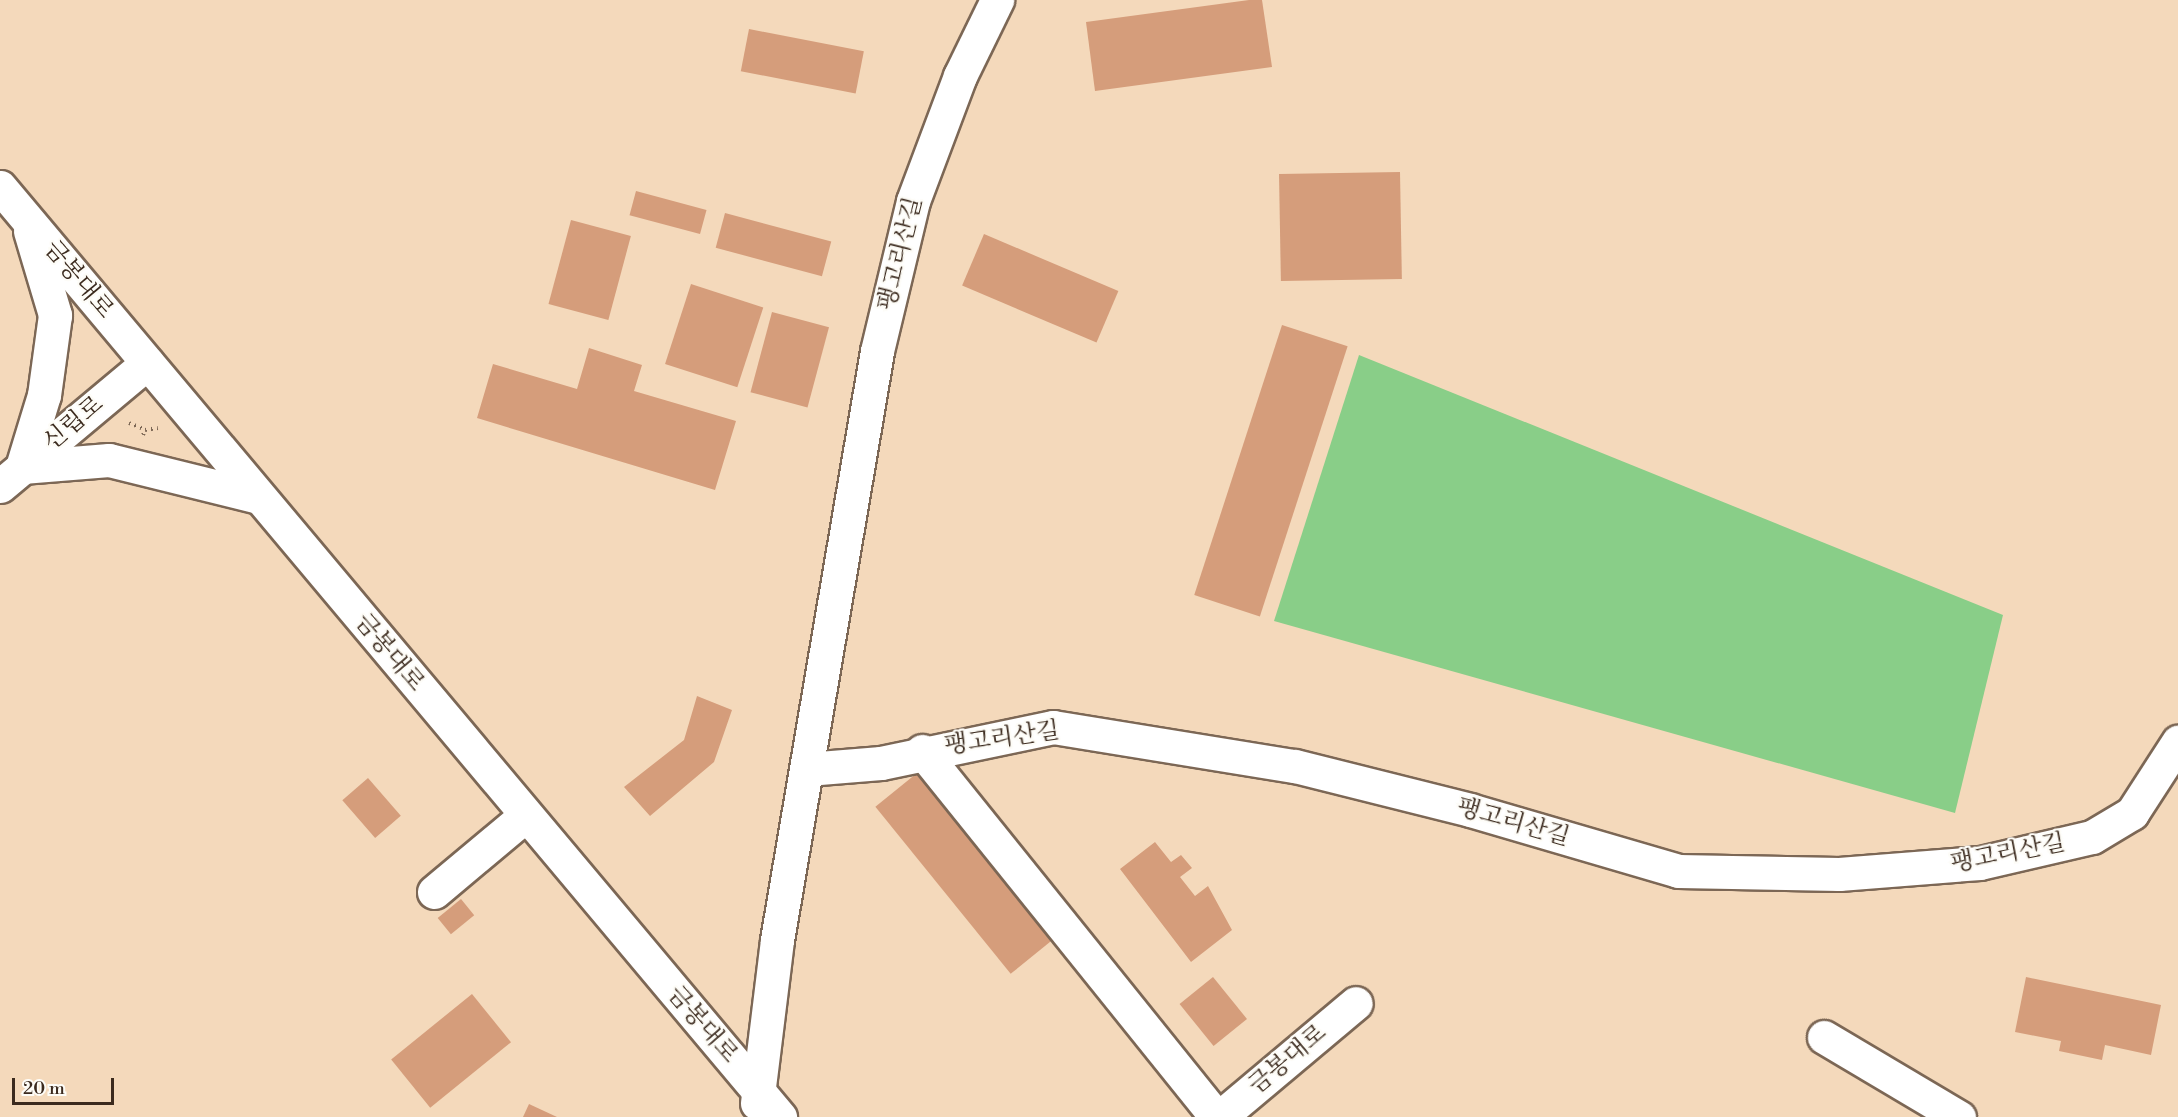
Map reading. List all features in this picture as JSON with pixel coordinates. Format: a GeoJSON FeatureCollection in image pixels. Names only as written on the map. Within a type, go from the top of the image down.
{"type":"FeatureCollection","features":[{"type":"Feature","properties":{"kind":"street","name":"팽고리산길"},"geometry":{"type":"LineString","coordinates":[[757,1103],[807,769],[877,351],[913,201],[988,7]]}},
{"type":"Feature","properties":{"kind":"street","name":"금봉대로"},"geometry":{"type":"LineString","coordinates":[[0,187],[525,816],[757,1103],[780,1117]]}},
{"type":"Feature","properties":{"kind":"street"},"geometry":{"type":"LineString","coordinates":[[11,476],[44,395],[55,315],[26,218]]}},
{"type":"Feature","properties":{"kind":"street","name":"신립로"},"geometry":{"type":"LineString","coordinates":[[11,476],[147,363]]}},
{"type":"Feature","properties":{"kind":"street"},"geometry":{"type":"LineString","coordinates":[[11,476],[109,460],[258,496]]}},
{"type":"Feature","properties":{"kind":"street","name":"팽고리산길"},"geometry":{"type":"LineString","coordinates":[[807,769],[881,763],[922,751],[1053,727],[1294,766],[1470,810],[1678,872],[1829,874],[1980,863],[2092,837],[2132,813],[2178,742]]}},
{"type":"Feature","properties":{"kind":"street","name":"금봉대로"},"geometry":{"type":"LineString","coordinates":[[922,751],[1218,1117],[1356,1003]]}},
{"type":"Feature","properties":{"kind":"street"},"geometry":{"type":"LineString","coordinates":[[434,892],[525,816]]}},
{"type":"Feature","properties":{"kind":"street"},"geometry":{"type":"LineString","coordinates":[[1824,1037],[1959,1117]]}},
{"type":"Feature","properties":{"kind":"path"},"geometry":{"type":"LineString","coordinates":[[126,421],[144,430]]}},
{"type":"Feature","properties":{"kind":"green space"},"geometry":{"type":"Polygon","coordinates":[[[1359,355],[2003,615],[1955,813],[1274,621],[1359,355]]]}},
{"type":"Feature","properties":{"kind":"building"},"geometry":{"type":"Polygon","coordinates":[[[1262,0],[1272,67],[1095,91],[1086,22],[1262,0]]]}},
{"type":"Feature","properties":{"kind":"building"},"geometry":{"type":"Polygon","coordinates":[[[749,29],[864,51],[856,94],[741,71],[749,29]]]}},
{"type":"Feature","properties":{"kind":"building"},"geometry":{"type":"Polygon","coordinates":[[[1400,172],[1402,279],[1281,281],[1279,174],[1400,172]]]}},
{"type":"Feature","properties":{"kind":"building"},"geometry":{"type":"Polygon","coordinates":[[[636,191],[707,210],[700,234],[630,215],[636,191]]]}},
{"type":"Feature","properties":{"kind":"building"},"geometry":{"type":"Polygon","coordinates":[[[725,213],[831,241],[822,276],[716,248],[725,213]]]}},
{"type":"Feature","properties":{"kind":"building"},"geometry":{"type":"Polygon","coordinates":[[[571,220],[631,236],[608,320],[548,304],[571,220]]]}},
{"type":"Feature","properties":{"kind":"building"},"geometry":{"type":"Polygon","coordinates":[[[984,234],[1118,291],[1097,343],[962,286],[984,234]]]}},
{"type":"Feature","properties":{"kind":"building"},"geometry":{"type":"Polygon","coordinates":[[[691,284],[763,307],[737,387],[665,364],[691,284]]]}},
{"type":"Feature","properties":{"kind":"building"},"geometry":{"type":"Polygon","coordinates":[[[772,312],[829,327],[808,407],[751,392],[772,312]]]}},
{"type":"Feature","properties":{"kind":"building"},"geometry":{"type":"Polygon","coordinates":[[[1282,325],[1348,346],[1260,616],[1194,595],[1282,325]]]}},
{"type":"Feature","properties":{"kind":"building"},"geometry":{"type":"Polygon","coordinates":[[[589,348],[642,365],[634,391],[736,421],[715,490],[477,418],[493,364],[577,389],[589,348]]]}},
{"type":"Feature","properties":{"kind":"building"},"geometry":{"type":"Polygon","coordinates":[[[697,696],[732,710],[714,762],[650,816],[624,787],[684,740],[697,696]]]}},
{"type":"Feature","properties":{"kind":"building"},"geometry":{"type":"Polygon","coordinates":[[[922,769],[1057,936],[1011,974],[875,807],[922,769]]]}},
{"type":"Feature","properties":{"kind":"building"},"geometry":{"type":"Polygon","coordinates":[[[368,778],[401,816],[375,838],[342,800],[368,778]]]}},
{"type":"Feature","properties":{"kind":"building"},"geometry":{"type":"Polygon","coordinates":[[[1155,842],[1171,862],[1181,855],[1192,868],[1180,877],[1195,896],[1208,886],[1232,930],[1191,962],[1120,869],[1155,842]]]}},
{"type":"Feature","properties":{"kind":"building"},"geometry":{"type":"Polygon","coordinates":[[[461,899],[474,915],[451,934],[438,918],[461,899]]]}},
{"type":"Feature","properties":{"kind":"building"},"geometry":{"type":"Polygon","coordinates":[[[1213,977],[1247,1019],[1214,1046],[1180,1004],[1213,977]]]}},
{"type":"Feature","properties":{"kind":"building"},"geometry":{"type":"Polygon","coordinates":[[[2026,977],[2161,1005],[2151,1055],[2105,1045],[2102,1060],[2059,1051],[2061,1041],[2015,1032],[2026,977]]]}},
{"type":"Feature","properties":{"kind":"building"},"geometry":{"type":"Polygon","coordinates":[[[472,994],[511,1042],[430,1108],[391,1059],[472,994]]]}},
{"type":"Feature","properties":{"kind":"building"},"geometry":{"type":"Polygon","coordinates":[[[529,1104],[557,1117],[523,1117],[529,1104]]]}}]}
